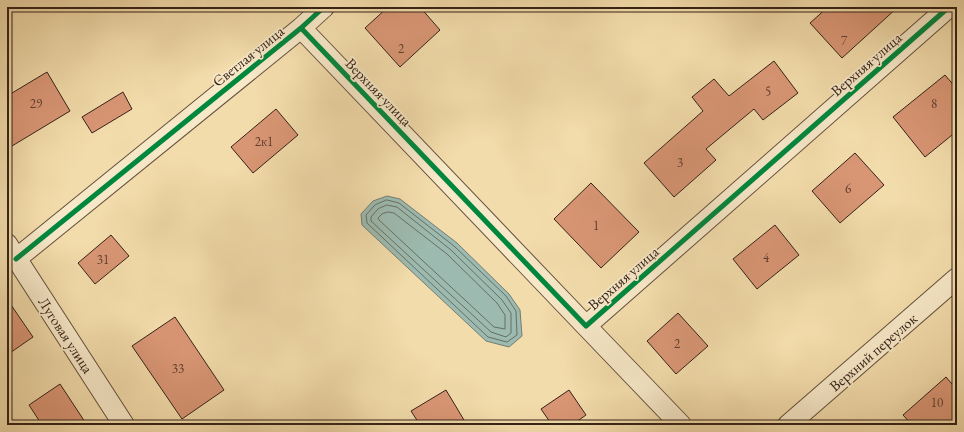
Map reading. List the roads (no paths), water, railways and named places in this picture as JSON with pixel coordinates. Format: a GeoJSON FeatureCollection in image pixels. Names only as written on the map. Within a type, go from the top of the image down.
{"type":"FeatureCollection","features":[{"type":"Feature","properties":{"kind":"street","name":"Светлая улица"},"geometry":{"type":"LineString","coordinates":[[12,252],[184,122],[301,28],[324,7]]}},
{"type":"Feature","properties":{"kind":"street","name":"Верхняя улица"},"geometry":{"type":"LineString","coordinates":[[301,28],[586,326],[949,7]]}},
{"type":"Feature","properties":{"kind":"street","name":"Луговая улица"},"geometry":{"type":"LineString","coordinates":[[12,252],[124,425]]}},
{"type":"Feature","properties":{"kind":"street","name":"Верхний переулок"},"geometry":{"type":"LineString","coordinates":[[788,425],[957,278]]}},
{"type":"Feature","properties":{"kind":"street"},"geometry":{"type":"LineString","coordinates":[[586,326],[681,425]]}},
{"type":"Feature","properties":{"kind":"water"},"geometry":{"type":"Polygon","coordinates":[[[387,196],[400,199],[457,243],[509,294],[520,310],[522,336],[509,347],[486,341],[362,225],[361,214],[373,201],[387,196]]]}}]}
